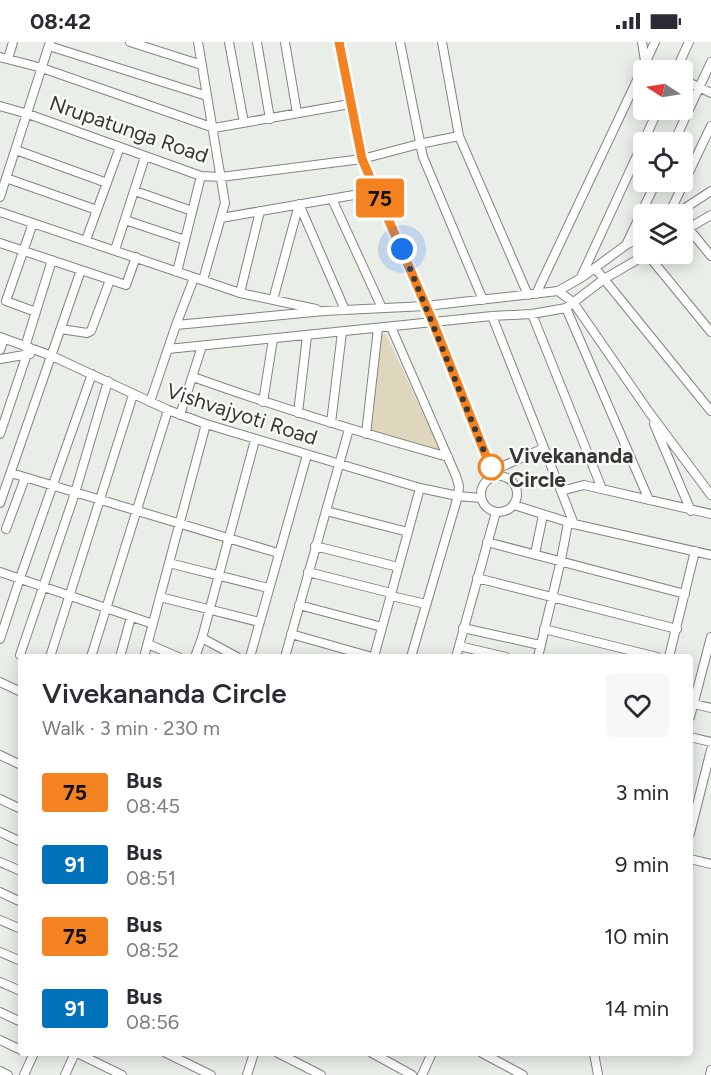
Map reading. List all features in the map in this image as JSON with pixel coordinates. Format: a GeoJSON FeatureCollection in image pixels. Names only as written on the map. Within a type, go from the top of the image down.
{"type":"FeatureCollection","features":[{"type":"Feature","properties":{"kind":"street"},"geometry":{"type":"LineString","coordinates":[[14,42],[4,58],[42,68],[214,128],[350,104]]}},
{"type":"Feature","properties":{"kind":"street"},"geometry":{"type":"LineString","coordinates":[[130,42],[202,65]]}},
{"type":"Feature","properties":{"kind":"street"},"geometry":{"type":"LineString","coordinates":[[150,402],[176,325],[199,279],[225,203],[198,42]]}},
{"type":"Feature","properties":{"kind":"street"},"geometry":{"type":"LineString","coordinates":[[229,42],[244,123]]}},
{"type":"Feature","properties":{"kind":"street"},"geometry":{"type":"LineString","coordinates":[[257,42],[270,119]]}},
{"type":"Feature","properties":{"kind":"street"},"geometry":{"type":"LineString","coordinates":[[285,42],[297,113]]}},
{"type":"Feature","properties":{"kind":"street"},"geometry":{"type":"LineString","coordinates":[[339,42],[362,159],[433,322],[493,473],[513,482],[517,493],[514,505],[504,512],[496,512],[487,508],[481,498],[482,486],[493,473],[544,448]]}},
{"type":"Feature","properties":{"kind":"street"},"geometry":{"type":"LineString","coordinates":[[400,42],[423,157],[483,300]]}},
{"type":"Feature","properties":{"kind":"street"},"geometry":{"type":"LineString","coordinates":[[442,42],[459,136],[532,294]]}},
{"type":"Feature","properties":{"kind":"street"},"geometry":{"type":"LineString","coordinates":[[642,42],[645,60]]}},
{"type":"Feature","properties":{"kind":"street"},"geometry":{"type":"LineString","coordinates":[[646,60],[655,42]]}},
{"type":"Feature","properties":{"kind":"street"},"geometry":{"type":"LineString","coordinates":[[681,60],[689,42]]}},
{"type":"Feature","properties":{"kind":"street"},"geometry":{"type":"LineString","coordinates":[[0,197],[50,44],[207,96]]}},
{"type":"Feature","properties":{"kind":"street"},"geometry":{"type":"LineString","coordinates":[[679,132],[711,62]]}},
{"type":"Feature","properties":{"kind":"street"},"geometry":{"type":"LineString","coordinates":[[693,84],[711,93]]}},
{"type":"Feature","properties":{"kind":"street"},"geometry":{"type":"LineString","coordinates":[[532,294],[633,87]]}},
{"type":"Feature","properties":{"kind":"street","name":"Nrupatunga Road"},"geometry":{"type":"LineString","coordinates":[[0,106],[201,176],[221,177],[362,159],[459,136]]}},
{"type":"Feature","properties":{"kind":"street"},"geometry":{"type":"LineString","coordinates":[[581,278],[653,120]]}},
{"type":"Feature","properties":{"kind":"street"},"geometry":{"type":"LineString","coordinates":[[674,204],[711,126]]}},
{"type":"Feature","properties":{"kind":"street"},"geometry":{"type":"LineString","coordinates":[[86,240],[120,147]]}},
{"type":"Feature","properties":{"kind":"street"},"geometry":{"type":"LineString","coordinates":[[16,150],[107,183]]}},
{"type":"Feature","properties":{"kind":"street"},"geometry":{"type":"LineString","coordinates":[[114,250],[145,157]]}},
{"type":"Feature","properties":{"kind":"street"},"geometry":{"type":"LineString","coordinates":[[177,272],[201,176]]}},
{"type":"Feature","properties":{"kind":"street"},"geometry":{"type":"LineString","coordinates":[[6,178],[97,210]]}},
{"type":"Feature","properties":{"kind":"street"},"geometry":{"type":"LineString","coordinates":[[690,204],[710,190]]}},
{"type":"Feature","properties":{"kind":"street"},"geometry":{"type":"LineString","coordinates":[[135,191],[192,211]]}},
{"type":"Feature","properties":{"kind":"street"},"geometry":{"type":"LineString","coordinates":[[221,218],[377,191]]}},
{"type":"Feature","properties":{"kind":"street"},"geometry":{"type":"LineString","coordinates":[[626,245],[651,192]]}},
{"type":"Feature","properties":{"kind":"street"},"geometry":{"type":"LineString","coordinates":[[332,199],[382,308]]}},
{"type":"Feature","properties":{"kind":"street"},"geometry":{"type":"LineString","coordinates":[[273,300],[298,204]]}},
{"type":"Feature","properties":{"kind":"street"},"geometry":{"type":"LineString","coordinates":[[298,204],[345,310]]}},
{"type":"Feature","properties":{"kind":"street"},"geometry":{"type":"LineString","coordinates":[[240,293],[260,211]]}},
{"type":"Feature","properties":{"kind":"street"},"geometry":{"type":"LineString","coordinates":[[0,212],[240,293],[324,311]]}},
{"type":"Feature","properties":{"kind":"street"},"geometry":{"type":"LineString","coordinates":[[693,226],[711,215]]}},
{"type":"Feature","properties":{"kind":"street"},"geometry":{"type":"LineString","coordinates":[[125,220],[185,240]]}},
{"type":"Feature","properties":{"kind":"street"},"geometry":{"type":"LineString","coordinates":[[33,223],[3,300],[36,312]]}},
{"type":"Feature","properties":{"kind":"street"},"geometry":{"type":"LineString","coordinates":[[693,237],[711,256]]}},
{"type":"Feature","properties":{"kind":"street"},"geometry":{"type":"LineString","coordinates":[[176,325],[324,311],[426,306],[558,291],[581,278],[633,241]]}},
{"type":"Feature","properties":{"kind":"street"},"geometry":{"type":"LineString","coordinates":[[0,243],[126,285],[136,257]]}},
{"type":"Feature","properties":{"kind":"street"},"geometry":{"type":"LineString","coordinates":[[0,434],[52,260]]}},
{"type":"Feature","properties":{"kind":"street"},"geometry":{"type":"LineString","coordinates":[[168,349],[492,316],[532,314],[566,308],[604,279],[633,262]]}},
{"type":"Feature","properties":{"kind":"street"},"geometry":{"type":"LineString","coordinates":[[655,264],[711,332]]}},
{"type":"Feature","properties":{"kind":"street"},"geometry":{"type":"LineString","coordinates":[[595,268],[711,411]]}},
{"type":"Feature","properties":{"kind":"street"},"geometry":{"type":"LineString","coordinates":[[0,503],[81,270]]}},
{"type":"Feature","properties":{"kind":"street"},"geometry":{"type":"LineString","coordinates":[[61,329],[87,333],[91,331],[110,280]]}},
{"type":"Feature","properties":{"kind":"street"},"geometry":{"type":"LineString","coordinates":[[558,291],[573,302],[711,495]]}},
{"type":"Feature","properties":{"kind":"street"},"geometry":{"type":"LineString","coordinates":[[566,308],[649,500]]}},
{"type":"Feature","properties":{"kind":"street"},"geometry":{"type":"LineString","coordinates":[[532,314],[603,489]]}},
{"type":"Feature","properties":{"kind":"street"},"geometry":{"type":"LineString","coordinates":[[492,316],[561,491],[571,524],[538,654]]}},
{"type":"Feature","properties":{"kind":"street"},"geometry":{"type":"LineString","coordinates":[[391,327],[459,486],[412,654]]}},
{"type":"Feature","properties":{"kind":"street"},"geometry":{"type":"LineString","coordinates":[[366,434],[378,328]]}},
{"type":"Feature","properties":{"kind":"street"},"geometry":{"type":"LineString","coordinates":[[331,423],[342,332]]}},
{"type":"Feature","properties":{"kind":"street"},"geometry":{"type":"LineString","coordinates":[[298,413],[307,336]]}},
{"type":"Feature","properties":{"kind":"street"},"geometry":{"type":"LineString","coordinates":[[0,350],[2,338]]}},
{"type":"Feature","properties":{"kind":"street","name":"Vishvajyoti Road"},"geometry":{"type":"LineString","coordinates":[[2,338],[26,351],[52,356],[168,410],[206,424],[420,488],[481,498]]}},
{"type":"Feature","properties":{"kind":"street"},"geometry":{"type":"LineString","coordinates":[[263,402],[273,339]]}},
{"type":"Feature","properties":{"kind":"street"},"geometry":{"type":"LineString","coordinates":[[180,415],[202,346]]}},
{"type":"Feature","properties":{"kind":"street"},"geometry":{"type":"LineString","coordinates":[[0,359],[26,351]]}},
{"type":"Feature","properties":{"kind":"street"},"geometry":{"type":"LineString","coordinates":[[0,639],[92,374]]}},
{"type":"Feature","properties":{"kind":"street"},"geometry":{"type":"LineString","coordinates":[[193,377],[349,429],[448,457]]}},
{"type":"Feature","properties":{"kind":"street"},"geometry":{"type":"LineString","coordinates":[[20,654],[75,493],[108,381]]}},
{"type":"Feature","properties":{"kind":"street"},"geometry":{"type":"LineString","coordinates":[[51,654],[133,394]]}},
{"type":"Feature","properties":{"kind":"street"},"geometry":{"type":"LineString","coordinates":[[92,654],[168,410]]}},
{"type":"Feature","properties":{"kind":"street"},"geometry":{"type":"LineString","coordinates":[[649,411],[691,511]]}},
{"type":"Feature","properties":{"kind":"street"},"geometry":{"type":"LineString","coordinates":[[145,654],[206,424]]}},
{"type":"Feature","properties":{"kind":"street"},"geometry":{"type":"LineString","coordinates":[[286,654],[349,429]]}},
{"type":"Feature","properties":{"kind":"street"},"geometry":{"type":"LineString","coordinates":[[196,654],[255,440]]}},
{"type":"Feature","properties":{"kind":"street"},"geometry":{"type":"LineString","coordinates":[[251,654],[307,455]]}},
{"type":"Feature","properties":{"kind":"street"},"geometry":{"type":"LineString","coordinates":[[11,473],[278,553]]}},
{"type":"Feature","properties":{"kind":"street"},"geometry":{"type":"LineString","coordinates":[[6,529],[25,478]]}},
{"type":"Feature","properties":{"kind":"street"},"geometry":{"type":"LineString","coordinates":[[561,491],[584,485],[711,514]]}},
{"type":"Feature","properties":{"kind":"street"},"geometry":{"type":"LineString","coordinates":[[374,654],[420,488]]}},
{"type":"Feature","properties":{"kind":"street"},"geometry":{"type":"LineString","coordinates":[[514,505],[571,524],[711,555]]}},
{"type":"Feature","properties":{"kind":"street"},"geometry":{"type":"LineString","coordinates":[[326,511],[408,532]]}},
{"type":"Feature","properties":{"kind":"street"},"geometry":{"type":"LineString","coordinates":[[457,654],[496,512]]}},
{"type":"Feature","properties":{"kind":"street"},"geometry":{"type":"LineString","coordinates":[[535,554],[543,515]]}},
{"type":"Feature","properties":{"kind":"street"},"geometry":{"type":"LineString","coordinates":[[487,542],[685,594]]}},
{"type":"Feature","properties":{"kind":"street"},"geometry":{"type":"LineString","coordinates":[[315,546],[398,567]]}},
{"type":"Feature","properties":{"kind":"street"},"geometry":{"type":"LineString","coordinates":[[670,654],[694,551]]}},
{"type":"Feature","properties":{"kind":"street"},"geometry":{"type":"LineString","coordinates":[[170,563],[268,588]]}},
{"type":"Feature","properties":{"kind":"street"},"geometry":{"type":"LineString","coordinates":[[0,572],[153,624]]}},
{"type":"Feature","properties":{"kind":"street"},"geometry":{"type":"LineString","coordinates":[[308,572],[426,604]]}},
{"type":"Feature","properties":{"kind":"street"},"geometry":{"type":"LineString","coordinates":[[477,578],[677,629]]}},
{"type":"Feature","properties":{"kind":"street"},"geometry":{"type":"LineString","coordinates":[[160,597],[259,622]]}},
{"type":"Feature","properties":{"kind":"street"},"geometry":{"type":"LineString","coordinates":[[299,605],[382,627]]}},
{"type":"Feature","properties":{"kind":"street"},"geometry":{"type":"LineString","coordinates":[[121,654],[131,617]]}},
{"type":"Feature","properties":{"kind":"street"},"geometry":{"type":"LineString","coordinates":[[463,628],[540,645]]}},
{"type":"Feature","properties":{"kind":"street"},"geometry":{"type":"LineString","coordinates":[[544,629],[645,654]]}},
{"type":"Feature","properties":{"kind":"street"},"geometry":{"type":"LineString","coordinates":[[291,634],[362,654]]}},
{"type":"Feature","properties":{"kind":"street"},"geometry":{"type":"LineString","coordinates":[[693,700],[711,637]]}},
{"type":"Feature","properties":{"kind":"street"},"geometry":{"type":"LineString","coordinates":[[202,638],[231,654]]}},
{"type":"Feature","properties":{"kind":"street"},"geometry":{"type":"LineString","coordinates":[[148,644],[171,654]]}},
{"type":"Feature","properties":{"kind":"street"},"geometry":{"type":"LineString","coordinates":[[459,646],[493,654]]}},
{"type":"Feature","properties":{"kind":"street"},"geometry":{"type":"LineString","coordinates":[[0,682],[18,691]]}},
{"type":"Feature","properties":{"kind":"street"},"geometry":{"type":"LineString","coordinates":[[693,703],[711,708]]}},
{"type":"Feature","properties":{"kind":"street"},"geometry":{"type":"LineString","coordinates":[[693,738],[711,742]]}},
{"type":"Feature","properties":{"kind":"street"},"geometry":{"type":"LineString","coordinates":[[693,822],[711,750]]}},
{"type":"Feature","properties":{"kind":"street"},"geometry":{"type":"LineString","coordinates":[[0,755],[18,764]]}},
{"type":"Feature","properties":{"kind":"street"},"geometry":{"type":"LineString","coordinates":[[0,799],[18,807]]}},
{"type":"Feature","properties":{"kind":"street"},"geometry":{"type":"LineString","coordinates":[[0,832],[18,841]]}},
{"type":"Feature","properties":{"kind":"street"},"geometry":{"type":"LineString","coordinates":[[693,860],[711,864]]}},
{"type":"Feature","properties":{"kind":"street"},"geometry":{"type":"LineString","coordinates":[[0,862],[18,870]]}},
{"type":"Feature","properties":{"kind":"street"},"geometry":{"type":"LineString","coordinates":[[0,892],[18,901]]}},
{"type":"Feature","properties":{"kind":"street"},"geometry":{"type":"LineString","coordinates":[[0,920],[18,928]]}},
{"type":"Feature","properties":{"kind":"street"},"geometry":{"type":"LineString","coordinates":[[0,952],[18,960]]}},
{"type":"Feature","properties":{"kind":"street"},"geometry":{"type":"LineString","coordinates":[[0,982],[18,990]]}},
{"type":"Feature","properties":{"kind":"street"},"geometry":{"type":"LineString","coordinates":[[0,1012],[18,1021]]}},
{"type":"Feature","properties":{"kind":"street"},"geometry":{"type":"LineString","coordinates":[[0,1040],[18,1049]]}},
{"type":"Feature","properties":{"kind":"street"},"geometry":{"type":"LineString","coordinates":[[24,1075],[31,1056]]}},
{"type":"Feature","properties":{"kind":"street"},"geometry":{"type":"LineString","coordinates":[[65,1075],[74,1056]]}},
{"type":"Feature","properties":{"kind":"street"},"geometry":{"type":"LineString","coordinates":[[82,1056],[122,1075]]}},
{"type":"Feature","properties":{"kind":"street"},"geometry":{"type":"LineString","coordinates":[[172,1056],[211,1075]]}},
{"type":"Feature","properties":{"kind":"street"},"geometry":{"type":"LineString","coordinates":[[247,1075],[254,1056]]}},
{"type":"Feature","properties":{"kind":"street"},"geometry":{"type":"LineString","coordinates":[[284,1056],[321,1075]]}},
{"type":"Feature","properties":{"kind":"street"},"geometry":{"type":"LineString","coordinates":[[377,1056],[412,1075]]}},
{"type":"Feature","properties":{"kind":"street"},"geometry":{"type":"LineString","coordinates":[[422,1075],[431,1056]]}},
{"type":"Feature","properties":{"kind":"street"},"geometry":{"type":"LineString","coordinates":[[488,1056],[523,1075]]}},
{"type":"Feature","properties":{"kind":"street"},"geometry":{"type":"LineString","coordinates":[[595,1056],[598,1075]]}},
{"type":"Feature","properties":{"kind":"street"},"geometry":{"type":"LineString","coordinates":[[710,1075],[711,1070]]}},
{"type":"Feature","properties":{"kind":"street"},"geometry":{"type":"LineString","coordinates":[[0,1071],[8,1075]]}},
{"type":"Feature","properties":{"kind":"shaded area"},"geometry":{"type":"Polygon","coordinates":[[[386,334],[441,452],[370,430],[380,335],[386,334]]]}},
{"type":"Feature","properties":{"kind":"bus line","name":"75"},"geometry":{"type":"LineString","coordinates":[[339,42],[362,159],[433,322],[494,476]]}},
{"type":"Feature","properties":{"kind":"place","name":"Vivekananda Circle"},"geometry":{"type":"Point","coordinates":[491,467]}},
{"type":"Feature","properties":{"kind":"route"},"geometry":{"type":"LineString","coordinates":[[402,249],[492,471],[491,467]]}}]}
